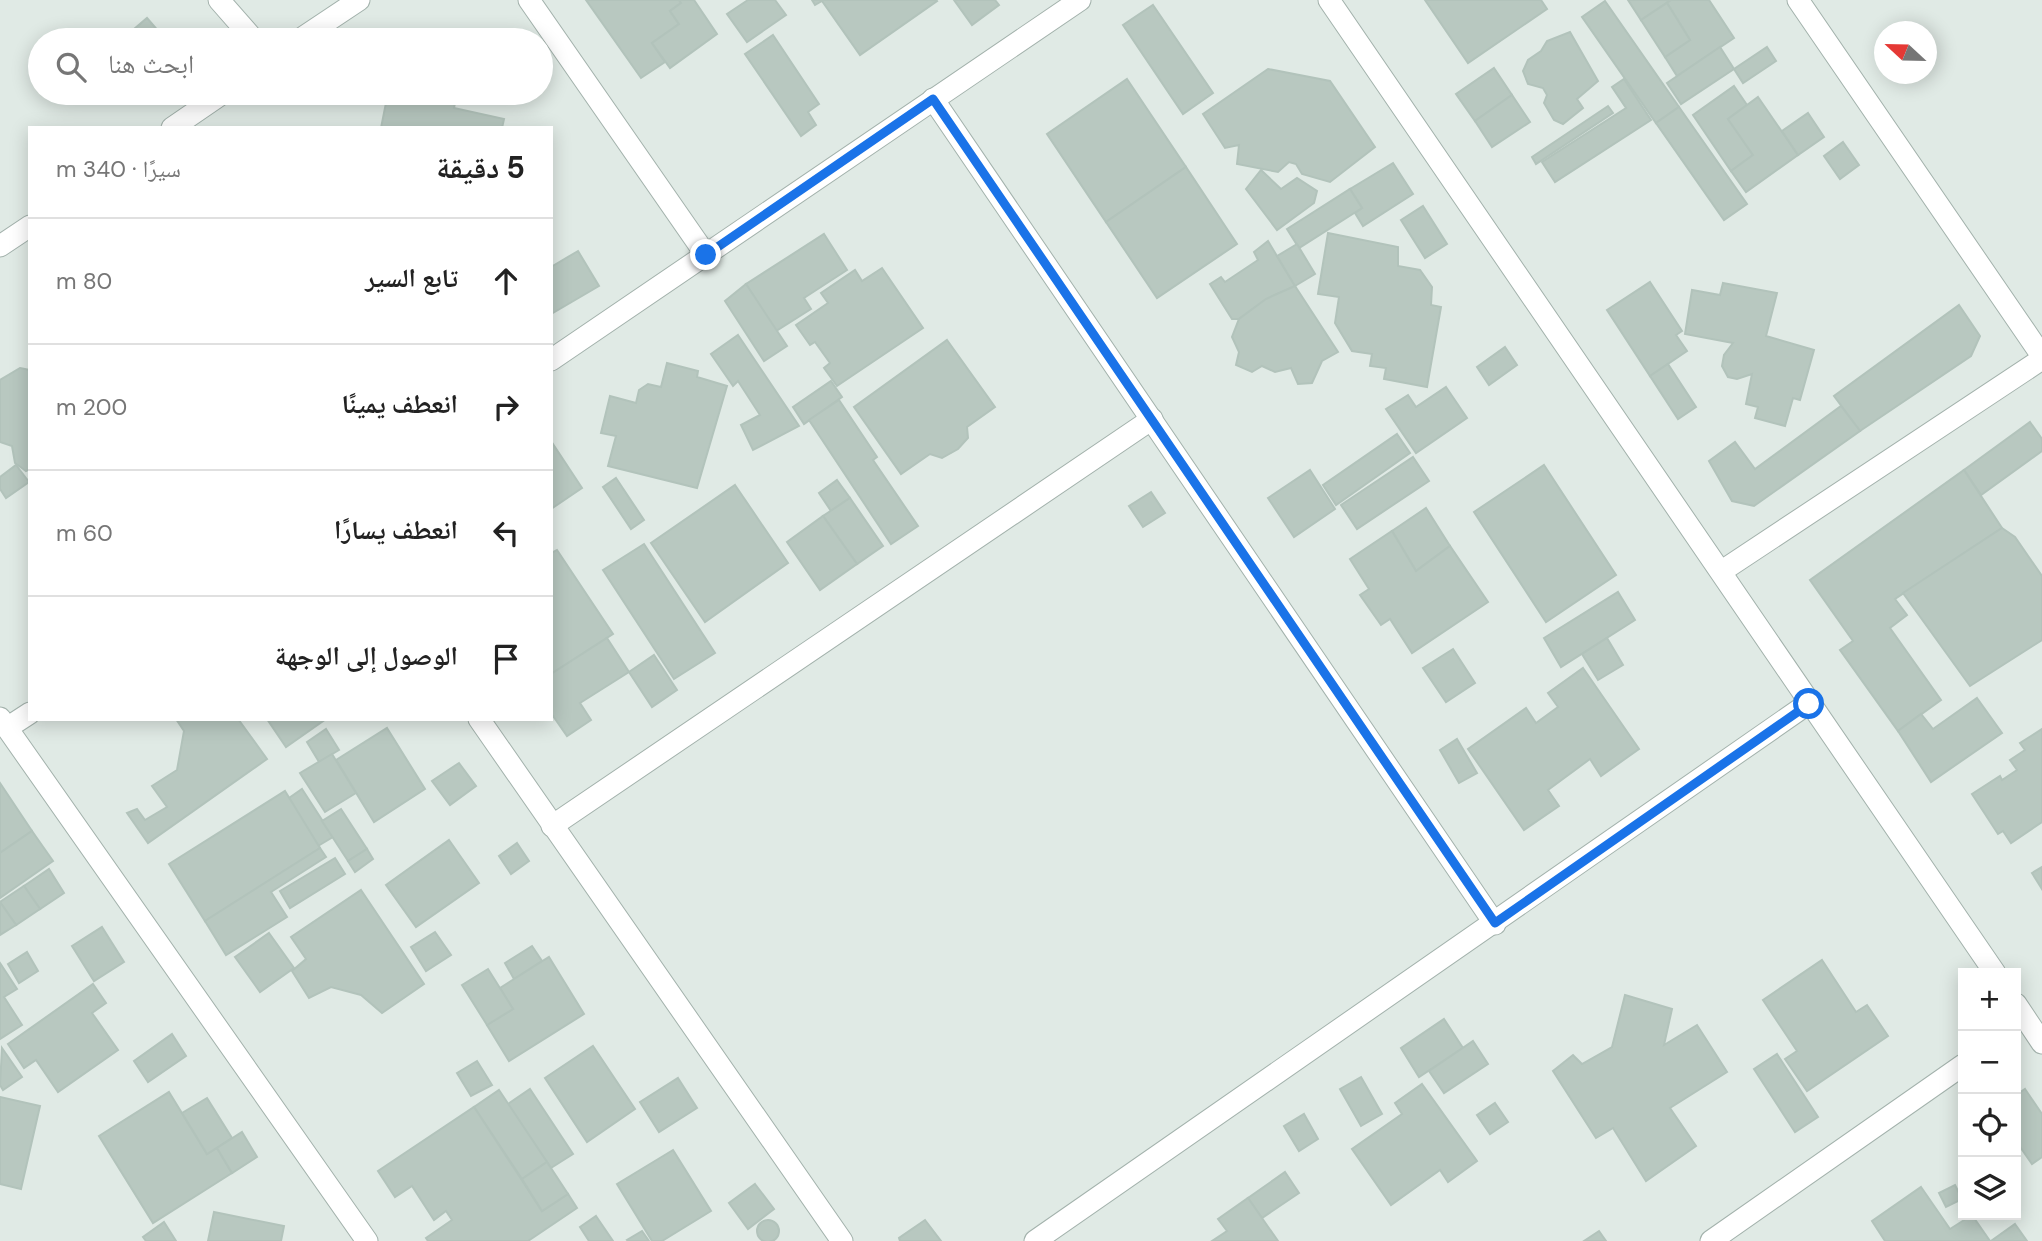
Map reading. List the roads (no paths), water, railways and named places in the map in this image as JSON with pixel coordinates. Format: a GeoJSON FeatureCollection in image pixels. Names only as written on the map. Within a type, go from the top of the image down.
{"type":"FeatureCollection","features":[{"type":"Feature","properties":{"kind":"street"},"geometry":{"type":"LineString","coordinates":[[219,0],[244,28]]}},
{"type":"Feature","properties":{"kind":"street"},"geometry":{"type":"LineString","coordinates":[[317,28],[359,0]]}},
{"type":"Feature","properties":{"kind":"street"},"geometry":{"type":"LineString","coordinates":[[529,0],[548,28]]}},
{"type":"Feature","properties":{"kind":"street"},"geometry":{"type":"LineString","coordinates":[[553,359],[1080,0]]}},
{"type":"Feature","properties":{"kind":"street"},"geometry":{"type":"LineString","coordinates":[[1329,0],[1722,571],[1809,704],[1991,968]]}},
{"type":"Feature","properties":{"kind":"street"},"geometry":{"type":"LineString","coordinates":[[1722,571],[2042,358],[1798,0]]}},
{"type":"Feature","properties":{"kind":"street"},"geometry":{"type":"LineString","coordinates":[[553,35],[706,255]]}},
{"type":"Feature","properties":{"kind":"street"},"geometry":{"type":"LineString","coordinates":[[933,99],[1495,923]]}},
{"type":"Feature","properties":{"kind":"street"},"geometry":{"type":"LineString","coordinates":[[175,126],[206,105]]}},
{"type":"Feature","properties":{"kind":"street"},"geometry":{"type":"LineString","coordinates":[[0,246],[28,227]]}},
{"type":"Feature","properties":{"kind":"street"},"geometry":{"type":"LineString","coordinates":[[552,826],[1152,419]]}},
{"type":"Feature","properties":{"kind":"street"},"geometry":{"type":"LineString","coordinates":[[1035,1241],[1809,704]]}},
{"type":"Feature","properties":{"kind":"street"},"geometry":{"type":"LineString","coordinates":[[28,714],[3,723],[367,1241]]}},
{"type":"Feature","properties":{"kind":"street"},"geometry":{"type":"LineString","coordinates":[[480,721],[842,1241]]}},
{"type":"Feature","properties":{"kind":"street"},"geometry":{"type":"LineString","coordinates":[[2021,1019],[2042,1043]]}},
{"type":"Feature","properties":{"kind":"street"},"geometry":{"type":"LineString","coordinates":[[1711,1241],[1958,1068]]}}]}
